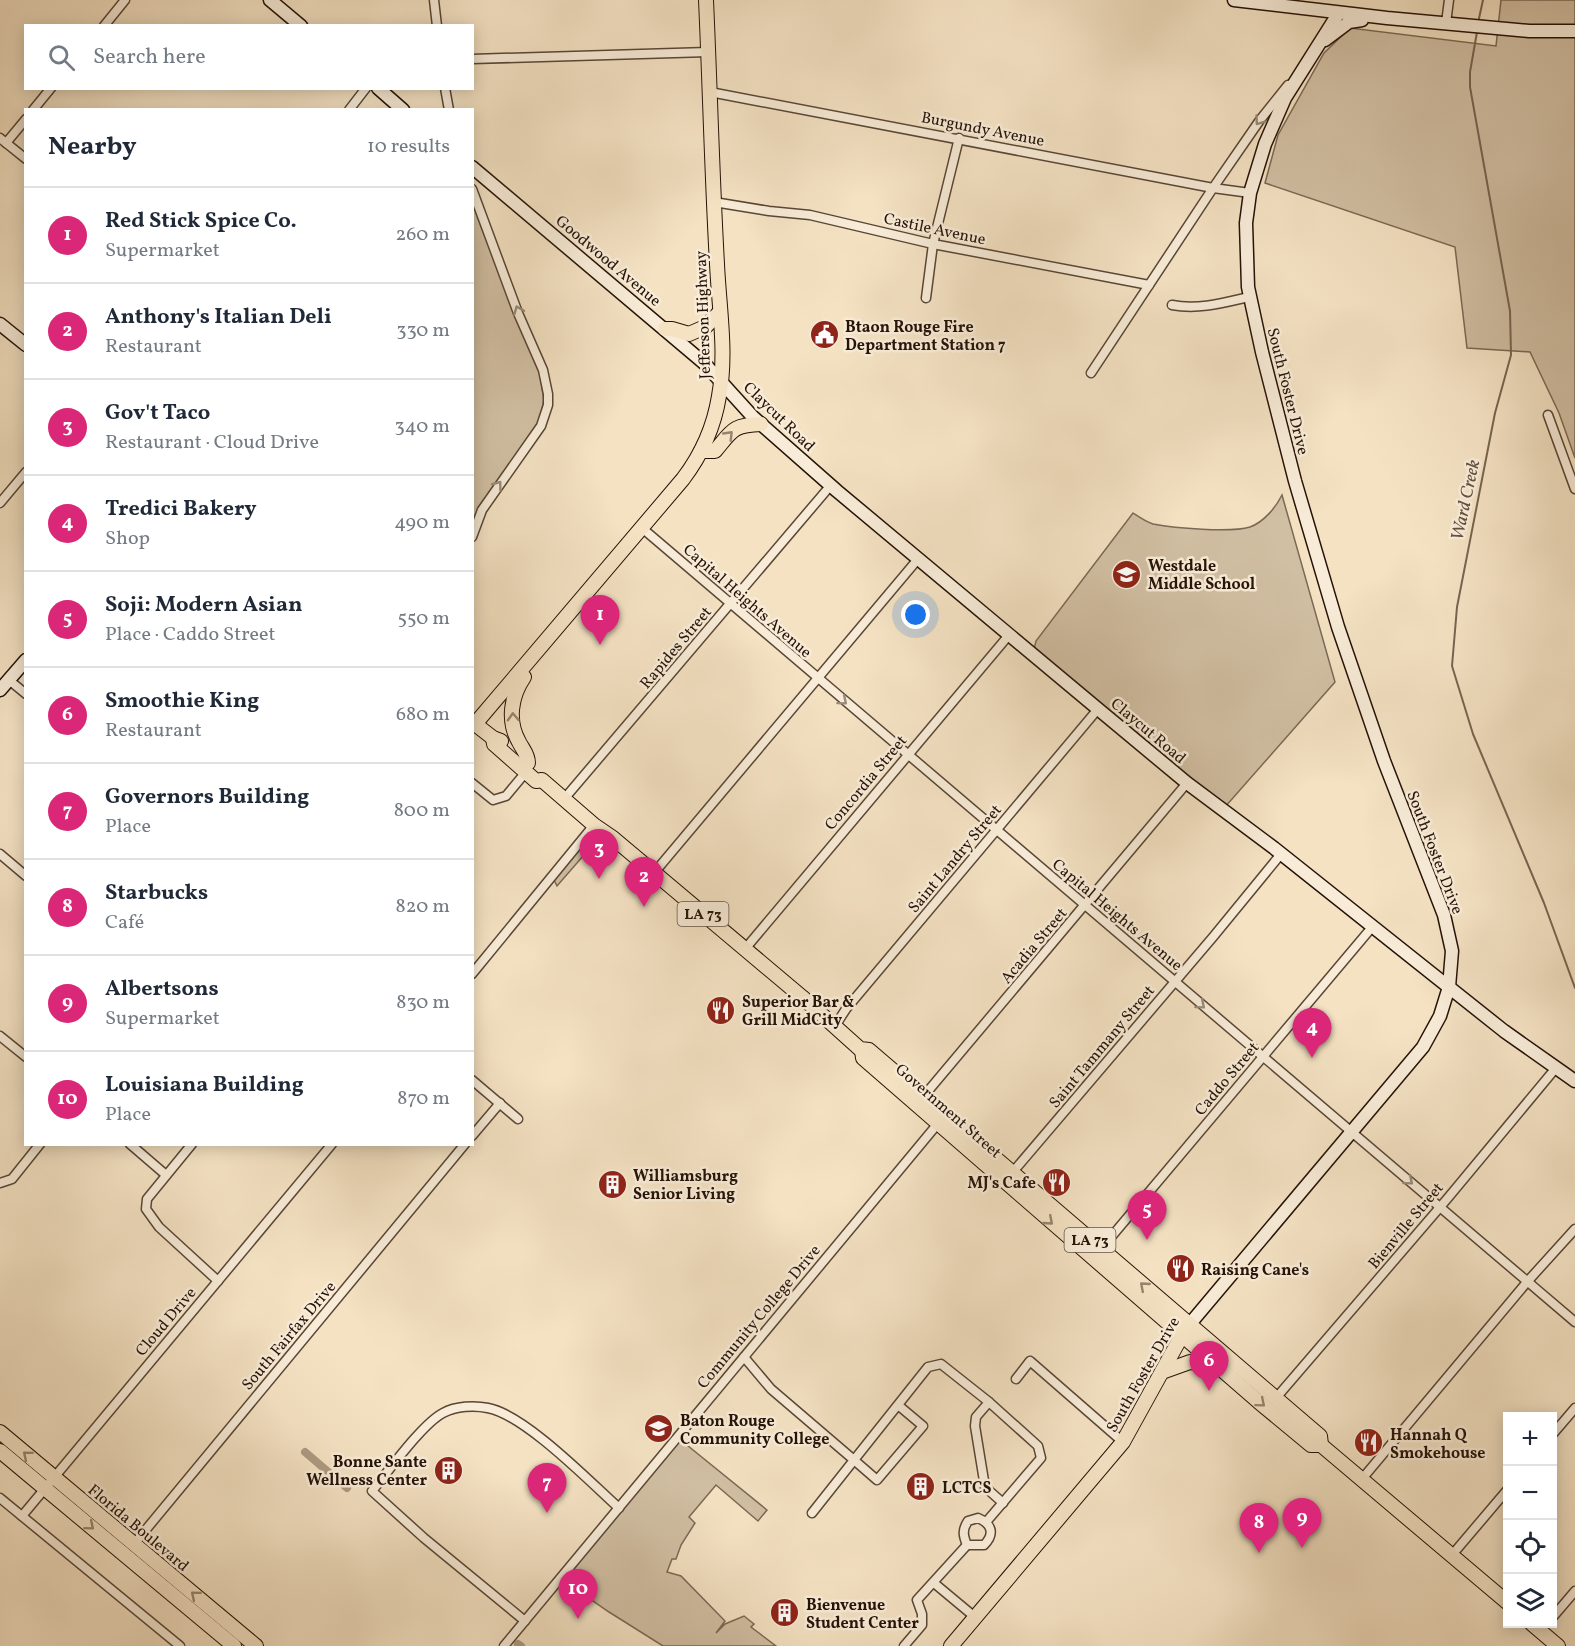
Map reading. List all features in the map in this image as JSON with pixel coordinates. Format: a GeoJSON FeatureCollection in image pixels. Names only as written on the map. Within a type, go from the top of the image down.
{"type":"FeatureCollection","features":[{"type":"Feature","properties":{"kind":"main road","name":"Jefferson Highway"},"geometry":{"type":"LineString","coordinates":[[474,722],[523,669],[683,479],[701,451],[715,417],[721,381],[720,312],[706,0]]}},
{"type":"Feature","properties":{"kind":"main road"},"geometry":{"type":"LineString","coordinates":[[665,329],[688,334],[705,327],[720,312]]}},
{"type":"Feature","properties":{"kind":"main road"},"geometry":{"type":"LineString","coordinates":[[701,451],[715,451],[735,428],[761,424]]}},
{"type":"Feature","properties":{"kind":"main road"},"geometry":{"type":"LineString","coordinates":[[523,669],[525,676],[516,693],[512,716],[516,735],[528,755],[527,768]]}},
{"type":"Feature","properties":{"kind":"main road","name":"Government Street"},"geometry":{"type":"LineString","coordinates":[[474,722],[493,738],[498,738],[527,768],[536,781],[542,780],[594,825],[613,838],[835,1026],[862,1050],[863,1058],[890,1082],[1012,1173],[1101,1249],[1185,1330],[1216,1365],[1311,1445],[1321,1445],[1503,1599]]}},
{"type":"Feature","properties":{"kind":"main road","name":"Government Street"},"geometry":{"type":"LineString","coordinates":[[862,1050],[869,1050],[923,1097],[941,1119],[1185,1330],[1276,1398],[1320,1436],[1321,1445]]}},
{"type":"Feature","properties":{"kind":"main road"},"geometry":{"type":"LineString","coordinates":[[890,1082],[897,1083],[919,1100],[923,1097]]}},
{"type":"Feature","properties":{"kind":"main road","name":"South Foster Drive"},"geometry":{"type":"LineString","coordinates":[[951,1646],[1123,1442],[1185,1330]]}},
{"type":"Feature","properties":{"kind":"main road"},"geometry":{"type":"LineString","coordinates":[[1162,1372],[1190,1362],[1216,1365]]}},
{"type":"Feature","properties":{"kind":"main road","name":"Florida Boulevard"},"geometry":{"type":"LineString","coordinates":[[0,1432],[49,1483],[209,1616],[256,1646]]}},
{"type":"Feature","properties":{"kind":"main road","name":"Florida Boulevard"},"geometry":{"type":"LineString","coordinates":[[0,1451],[134,1544],[209,1616],[234,1646]]}},
{"type":"Feature","properties":{"kind":"main road"},"geometry":{"type":"LineString","coordinates":[[1542,1628],[1558,1646]]}},
{"type":"Feature","properties":{"kind":"street"},"geometry":{"type":"LineString","coordinates":[[106,24],[125,0]]}},
{"type":"Feature","properties":{"kind":"street"},"geometry":{"type":"LineString","coordinates":[[270,0],[299,24]]}},
{"type":"Feature","properties":{"kind":"street"},"geometry":{"type":"LineString","coordinates":[[434,0],[437,24]]}},
{"type":"Feature","properties":{"kind":"street"},"geometry":{"type":"LineString","coordinates":[[1234,0],[1338,14],[1446,24],[1529,31],[1575,31]]}},
{"type":"Feature","properties":{"kind":"street"},"geometry":{"type":"LineString","coordinates":[[1446,24],[1449,0]]}},
{"type":"Feature","properties":{"kind":"street"},"geometry":{"type":"LineString","coordinates":[[1310,10],[1320,20],[1321,25],[1312,54]]}},
{"type":"Feature","properties":{"kind":"street","name":"South Foster Drive"},"geometry":{"type":"LineString","coordinates":[[1185,1330],[1423,1047],[1440,1016],[1449,987],[1452,951],[1444,913],[1384,761],[1338,627],[1295,480],[1249,297],[1246,223],[1250,193],[1274,121],[1338,14]]}},
{"type":"Feature","properties":{"kind":"street"},"geometry":{"type":"LineString","coordinates":[[1091,373],[1260,120],[1312,54],[1349,22],[1387,18]]}},
{"type":"Feature","properties":{"kind":"street"},"geometry":{"type":"LineString","coordinates":[[474,59],[708,52]]}},
{"type":"Feature","properties":{"kind":"street"},"geometry":{"type":"LineString","coordinates":[[35,108],[49,90]]}},
{"type":"Feature","properties":{"kind":"street"},"geometry":{"type":"LineString","coordinates":[[351,108],[364,90]]}},
{"type":"Feature","properties":{"kind":"street"},"geometry":{"type":"LineString","coordinates":[[380,90],[401,108]]}},
{"type":"Feature","properties":{"kind":"street"},"geometry":{"type":"LineString","coordinates":[[445,90],[449,108]]}},
{"type":"Feature","properties":{"kind":"street","name":"Burgundy Avenue"},"geometry":{"type":"LineString","coordinates":[[710,92],[1213,188],[1250,193]]}},
{"type":"Feature","properties":{"kind":"street"},"geometry":{"type":"LineString","coordinates":[[24,121],[3,140],[24,157]]}},
{"type":"Feature","properties":{"kind":"street"},"geometry":{"type":"LineString","coordinates":[[926,298],[933,244],[959,138]]}},
{"type":"Feature","properties":{"kind":"street","name":"Goodwood Avenue"},"geometry":{"type":"LineString","coordinates":[[474,169],[665,329],[721,381]]}},
{"type":"Feature","properties":{"kind":"street"},"geometry":{"type":"LineString","coordinates":[[474,194],[518,313],[543,370],[548,405],[541,426],[482,510],[474,532]]}},
{"type":"Feature","properties":{"kind":"street","name":"Castile Avenue"},"geometry":{"type":"LineString","coordinates":[[714,202],[810,215],[933,244],[1149,285]]}},
{"type":"Feature","properties":{"kind":"street"},"geometry":{"type":"LineString","coordinates":[[1172,305],[1186,308],[1210,306],[1249,297]]}},
{"type":"Feature","properties":{"kind":"street"},"geometry":{"type":"LineString","coordinates":[[0,324],[24,343]]}},
{"type":"Feature","properties":{"kind":"street","name":"Claycut Road"},"geometry":{"type":"LineString","coordinates":[[721,381],[761,424],[831,485],[1188,783],[1504,1031],[1575,1081]]}},
{"type":"Feature","properties":{"kind":"street"},"geometry":{"type":"LineString","coordinates":[[1548,415],[1575,489]]}},
{"type":"Feature","properties":{"kind":"street"},"geometry":{"type":"LineString","coordinates":[[0,503],[24,474]]}},
{"type":"Feature","properties":{"kind":"street","name":"Rapides Street"},"geometry":{"type":"LineString","coordinates":[[564,799],[831,485]]}},
{"type":"Feature","properties":{"kind":"street","name":"Capital Heights Avenue"},"geometry":{"type":"LineString","coordinates":[[642,528],[1575,1322]]}},
{"type":"Feature","properties":{"kind":"street"},"geometry":{"type":"LineString","coordinates":[[654,873],[918,559]]}},
{"type":"Feature","properties":{"kind":"street","name":"Concordia Street"},"geometry":{"type":"LineString","coordinates":[[745,949],[1009,634]]}},
{"type":"Feature","properties":{"kind":"street"},"geometry":{"type":"LineString","coordinates":[[0,690],[24,662]]}},
{"type":"Feature","properties":{"kind":"street"},"geometry":{"type":"LineString","coordinates":[[9,680],[24,692]]}},
{"type":"Feature","properties":{"kind":"street","name":"Saint Landry Street"},"geometry":{"type":"LineString","coordinates":[[835,1026],[846,1009],[1098,709]]}},
{"type":"Feature","properties":{"kind":"street"},"geometry":{"type":"LineString","coordinates":[[474,784],[493,800],[506,796],[527,768]]}},
{"type":"Feature","properties":{"kind":"street","name":"Acadia Street"},"geometry":{"type":"LineString","coordinates":[[923,1097],[1188,783]]}},
{"type":"Feature","properties":{"kind":"street"},"geometry":{"type":"LineString","coordinates":[[474,972],[594,825]]}},
{"type":"Feature","properties":{"kind":"street"},"geometry":{"type":"LineString","coordinates":[[0,854],[24,874]]}},
{"type":"Feature","properties":{"kind":"street","name":"Saint Tammany Street"},"geometry":{"type":"LineString","coordinates":[[1012,1173],[1281,854]]}},
{"type":"Feature","properties":{"kind":"street","name":"Caddo Street"},"geometry":{"type":"LineString","coordinates":[[1101,1249],[1372,926]]}},
{"type":"Feature","properties":{"kind":"street"},"geometry":{"type":"LineString","coordinates":[[0,1036],[24,1055]]}},
{"type":"Feature","properties":{"kind":"street","name":"Bienville Street"},"geometry":{"type":"LineString","coordinates":[[1276,1398],[1440,1208],[1555,1069]]}},
{"type":"Feature","properties":{"kind":"street"},"geometry":{"type":"LineString","coordinates":[[474,1082],[518,1119]]}},
{"type":"Feature","properties":{"kind":"street"},"geometry":{"type":"LineString","coordinates":[[474,1134],[500,1103]]}},
{"type":"Feature","properties":{"kind":"street","name":"Community College Drive"},"geometry":{"type":"LineString","coordinates":[[504,1646],[941,1119]]}},
{"type":"Feature","properties":{"kind":"street"},"geometry":{"type":"LineString","coordinates":[[0,1183],[12,1179],[38,1146]]}},
{"type":"Feature","properties":{"kind":"street"},"geometry":{"type":"LineString","coordinates":[[132,1146],[166,1175]]}},
{"type":"Feature","properties":{"kind":"street"},"geometry":{"type":"LineString","coordinates":[[190,1146],[147,1199],[146,1209],[159,1227],[218,1281]]}},
{"type":"Feature","properties":{"kind":"street","name":"Cloud Drive"},"geometry":{"type":"LineString","coordinates":[[22,1516],[330,1146]]}},
{"type":"Feature","properties":{"kind":"street","name":"South Fairfax Drive"},"geometry":{"type":"LineString","coordinates":[[134,1544],[463,1146]]}},
{"type":"Feature","properties":{"kind":"street"},"geometry":{"type":"LineString","coordinates":[[1362,1479],[1527,1282],[1575,1229]]}},
{"type":"Feature","properties":{"kind":"street"},"geometry":{"type":"LineString","coordinates":[[744,1357],[771,1389],[877,1480],[923,1426],[898,1405]]}},
{"type":"Feature","properties":{"kind":"street"},"geometry":{"type":"LineString","coordinates":[[1016,1379],[1030,1361],[1123,1442]]}},
{"type":"Feature","properties":{"kind":"street"},"geometry":{"type":"LineString","coordinates":[[812,1513],[928,1367],[941,1364],[989,1402],[1038,1446],[1041,1458],[987,1521]]}},
{"type":"Feature","properties":{"kind":"street"},"geometry":{"type":"LineString","coordinates":[[989,1402],[976,1417],[975,1426],[985,1487],[1003,1503]]}},
{"type":"Feature","properties":{"kind":"street"},"geometry":{"type":"LineString","coordinates":[[525,1621],[424,1538],[372,1491],[421,1433],[442,1414],[456,1408],[480,1407],[490,1408],[528,1429],[619,1508]]}},
{"type":"Feature","properties":{"kind":"street"},"geometry":{"type":"LineString","coordinates":[[1557,1429],[1575,1408]]}},
{"type":"Feature","properties":{"kind":"street"},"geometry":{"type":"LineString","coordinates":[[1452,1555],[1503,1495]]}},
{"type":"Feature","properties":{"kind":"street"},"geometry":{"type":"LineString","coordinates":[[0,1498],[180,1646]]}},
{"type":"Feature","properties":{"kind":"street"},"geometry":{"type":"LineString","coordinates":[[904,1646],[922,1624],[922,1614],[917,1600],[967,1545],[984,1545],[991,1539],[992,1530],[987,1521],[978,1518],[968,1521],[963,1528],[967,1545]]}},
{"type":"Feature","properties":{"kind":"street"},"geometry":{"type":"LineString","coordinates":[[934,1583],[976,1617]]}},
{"type":"Feature","properties":{"kind":"street"},"geometry":{"type":"LineString","coordinates":[[1557,1612],[1575,1591]]}},
{"type":"Feature","properties":{"kind":"shaded area"},"geometry":{"type":"Polygon","coordinates":[[[1501,0],[1575,0],[1575,458],[1559,413],[1530,352],[1467,348],[1455,247],[1265,183],[1278,135],[1324,53],[1350,28],[1496,46],[1501,0]]]}},
{"type":"Feature","properties":{"kind":"shaded area"},"geometry":{"type":"Polygon","coordinates":[[[474,201],[539,370],[544,400],[539,422],[483,502],[474,524],[474,201]]]}},
{"type":"Feature","properties":{"kind":"shaded area"},"geometry":{"type":"Polygon","coordinates":[[[1282,495],[1335,682],[1225,807],[1034,649],[1036,641],[1133,513],[1150,523],[1162,526],[1241,529],[1255,525],[1265,518],[1282,495]]]}},
{"type":"Feature","properties":{"kind":"shaded area"},"geometry":{"type":"Polygon","coordinates":[[[592,838],[597,840],[557,886],[554,880],[587,840],[592,838]]]}},
{"type":"Feature","properties":{"kind":"shaded area"},"geometry":{"type":"Polygon","coordinates":[[[677,1437],[767,1510],[758,1521],[716,1485],[689,1517],[695,1523],[681,1545],[676,1559],[672,1559],[667,1572],[681,1576],[725,1621],[716,1633],[725,1624],[744,1616],[754,1624],[751,1627],[776,1646],[663,1646],[560,1578],[677,1437]]]}},
{"type":"Feature","properties":{"kind":"waterway","name":"Ward Creek"},"geometry":{"type":"LineString","coordinates":[[1478,23],[1483,0]]}},
{"type":"Feature","properties":{"kind":"waterway","name":"Ward Creek"},"geometry":{"type":"LineString","coordinates":[[1477,32],[1470,72],[1470,87],[1510,311],[1511,355],[1495,413],[1457,607],[1452,666],[1473,734],[1544,903],[1575,988]]}},
{"type":"Feature","properties":{"kind":"waterway"},"geometry":{"type":"LineString","coordinates":[[305,1452],[347,1488]]}},
{"type":"Feature","properties":{"kind":"place","name":"Btaon Rouge Fire Department Station 7"},"geometry":{"type":"Point","coordinates":[824,335]}},
{"type":"Feature","properties":{"kind":"place","name":"Westdale Middle School"},"geometry":{"type":"Point","coordinates":[1127,574]}},
{"type":"Feature","properties":{"kind":"place","name":"Red Stick Spice Co."},"geometry":{"type":"Point","coordinates":[600,645]}},
{"type":"Feature","properties":{"kind":"place","name":"Gov't Taco"},"geometry":{"type":"Point","coordinates":[599,879]}},
{"type":"Feature","properties":{"kind":"place","name":"Anthony's Italian Deli"},"geometry":{"type":"Point","coordinates":[644,907]}},
{"type":"Feature","properties":{"kind":"place","name":"Superior Bar & Grill MidCity"},"geometry":{"type":"Point","coordinates":[721,1010]}},
{"type":"Feature","properties":{"kind":"place","name":"Tredici Bakery"},"geometry":{"type":"Point","coordinates":[1312,1058]}},
{"type":"Feature","properties":{"kind":"place","name":"MJ's Cafe"},"geometry":{"type":"Point","coordinates":[1057,1182]}},
{"type":"Feature","properties":{"kind":"place","name":"Williamsburg Senior Living"},"geometry":{"type":"Point","coordinates":[612,1184]}},
{"type":"Feature","properties":{"kind":"place","name":"Soji: Modern Asian"},"geometry":{"type":"Point","coordinates":[1147,1240]}},
{"type":"Feature","properties":{"kind":"place","name":"Raising Cane's"},"geometry":{"type":"Point","coordinates":[1180,1269]}},
{"type":"Feature","properties":{"kind":"place","name":"Smoothie King"},"geometry":{"type":"Point","coordinates":[1209,1391]}},
{"type":"Feature","properties":{"kind":"place","name":"Baton Rouge Community College"},"geometry":{"type":"Point","coordinates":[659,1429]}},
{"type":"Feature","properties":{"kind":"place","name":"Hannah Q Smokehouse"},"geometry":{"type":"Point","coordinates":[1369,1443]}},
{"type":"Feature","properties":{"kind":"place","name":"Bonne Sante Wellness Center"},"geometry":{"type":"Point","coordinates":[448,1470]}},
{"type":"Feature","properties":{"kind":"place","name":"LCTCS"},"geometry":{"type":"Point","coordinates":[921,1487]}},
{"type":"Feature","properties":{"kind":"place","name":"Governors Building"},"geometry":{"type":"Point","coordinates":[547,1513]}},
{"type":"Feature","properties":{"kind":"place","name":"Albertsons"},"geometry":{"type":"Point","coordinates":[1302,1548]}},
{"type":"Feature","properties":{"kind":"place","name":"Starbucks"},"geometry":{"type":"Point","coordinates":[1259,1553]}},
{"type":"Feature","properties":{"kind":"place","name":"Bienvenue Student Center"},"geometry":{"type":"Point","coordinates":[785,1613]}},
{"type":"Feature","properties":{"kind":"place","name":"Louisiana Building"},"geometry":{"type":"Point","coordinates":[578,1619]}}]}
